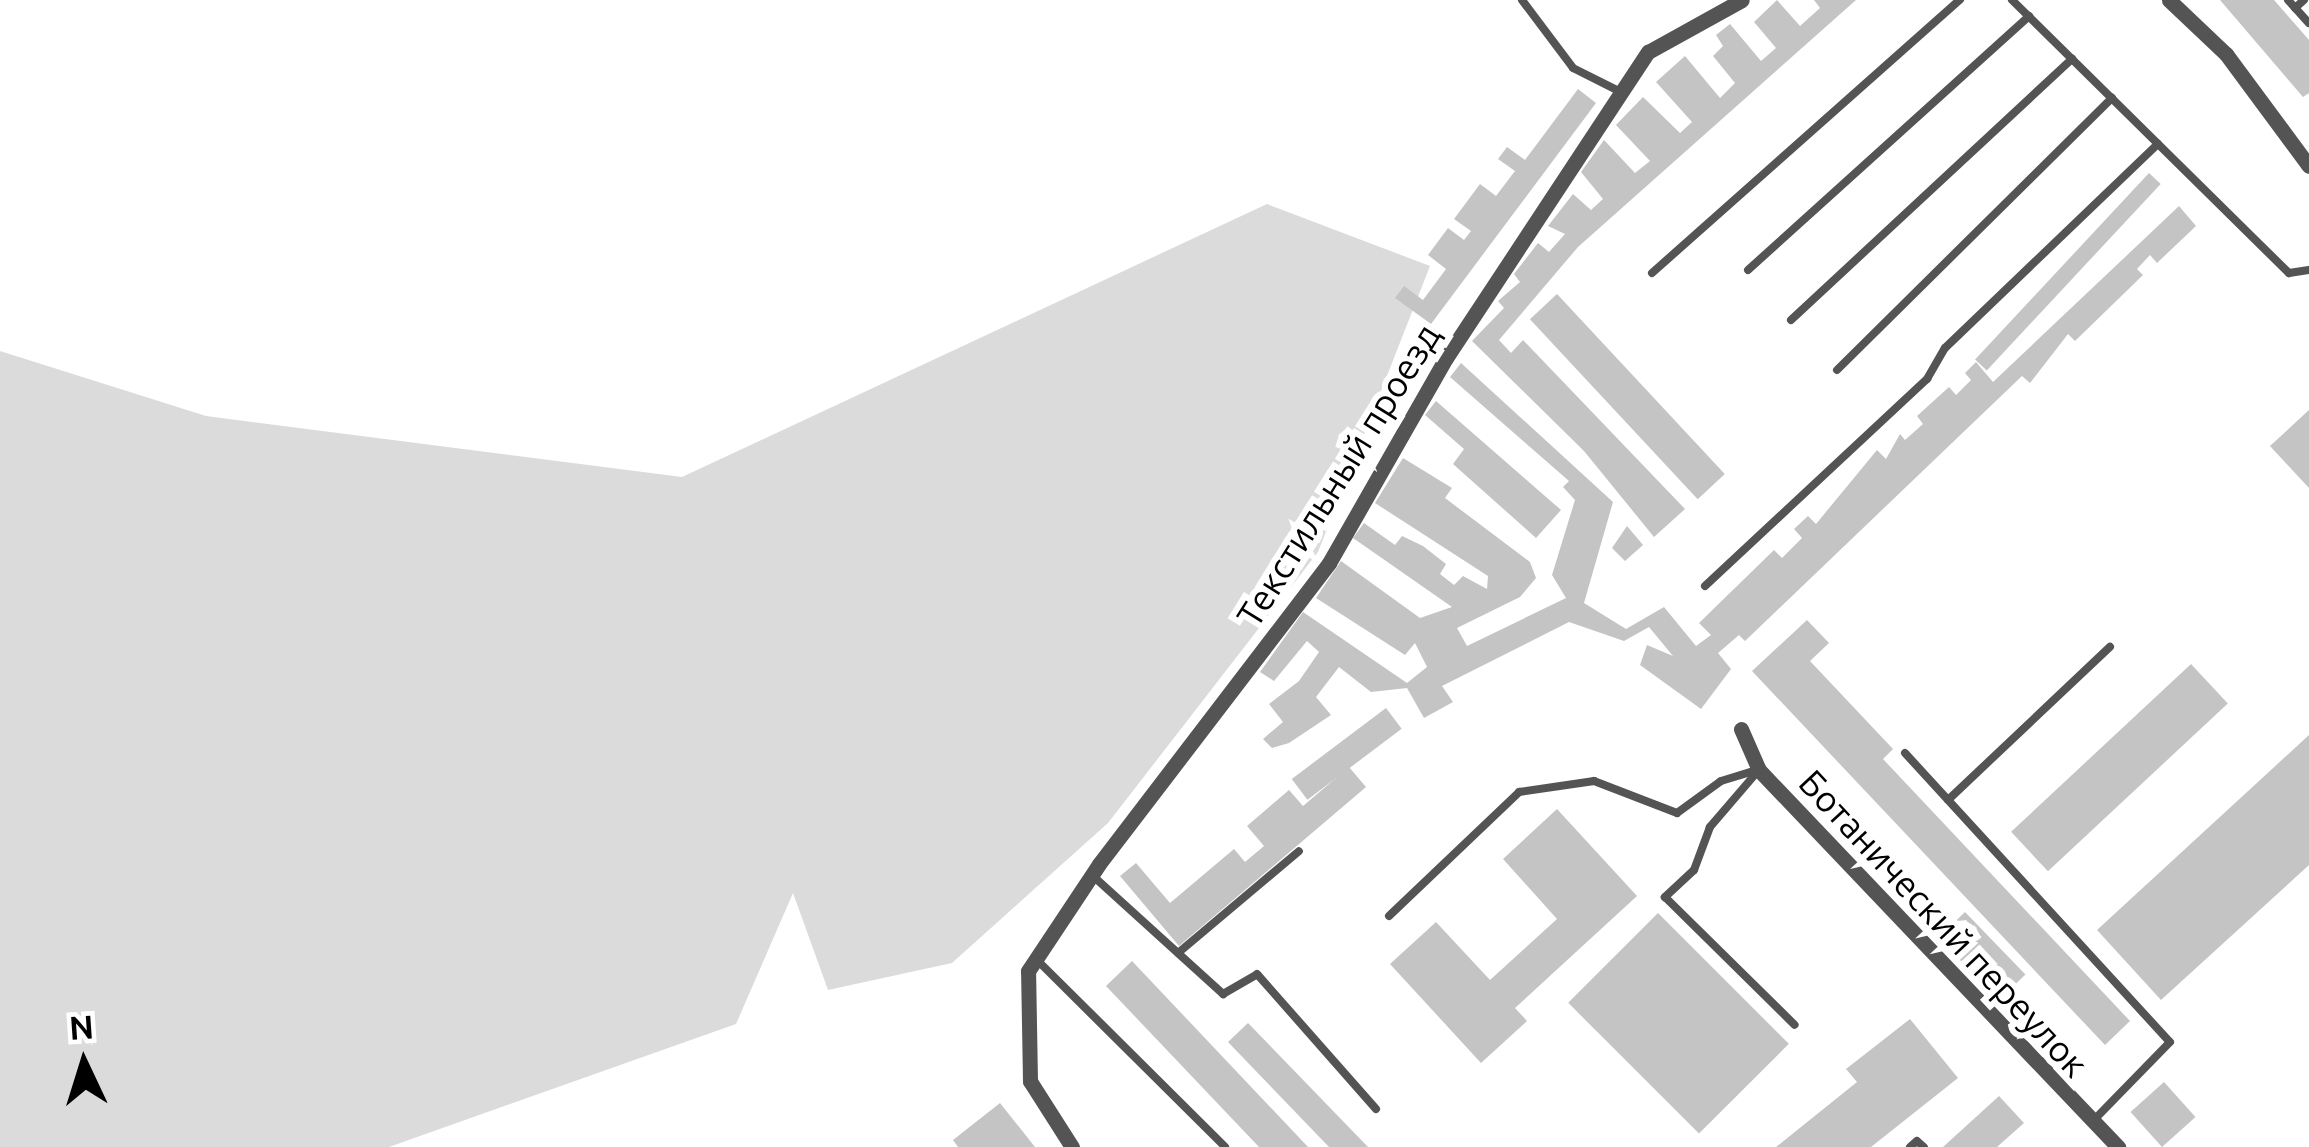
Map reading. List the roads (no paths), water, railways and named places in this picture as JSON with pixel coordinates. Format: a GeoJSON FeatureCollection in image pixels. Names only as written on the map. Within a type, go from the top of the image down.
{"type":"FeatureCollection","features":[{"type":"Feature","properties":{"kind":"street","name":"Текстильный проезд"},"geometry":{"type":"LineString","coordinates":[[1072,1147],[1030,1081],[1028,971],[1035,959],[1092,875],[1329,562],[1445,358],[1648,52],[1742,0]]}},
{"type":"Feature","properties":{"kind":"street"},"geometry":{"type":"LineString","coordinates":[[2169,0],[2226,54],[2306,156]]}},
{"type":"Feature","properties":{"kind":"street","name":"Ботанический переулок"},"geometry":{"type":"LineString","coordinates":[[1741,729],[1760,770],[2090,1123],[2118,1147]]}},
{"type":"Feature","properties":{"kind":"lane"},"geometry":{"type":"LineString","coordinates":[[1522,0],[1573,68],[1620,92]]}},
{"type":"Feature","properties":{"kind":"lane"},"geometry":{"type":"LineString","coordinates":[[1652,273],[1960,0]]}},
{"type":"Feature","properties":{"kind":"lane"},"geometry":{"type":"LineString","coordinates":[[2012,0],[2289,273],[2309,270]]}},
{"type":"Feature","properties":{"kind":"lane"},"geometry":{"type":"LineString","coordinates":[[2304,0],[2292,4],[2309,23]]}},
{"type":"Feature","properties":{"kind":"lane"},"geometry":{"type":"LineString","coordinates":[[1748,270],[2029,16]]}},
{"type":"Feature","properties":{"kind":"lane"},"geometry":{"type":"LineString","coordinates":[[1791,320],[2072,58]]}},
{"type":"Feature","properties":{"kind":"lane"},"geometry":{"type":"LineString","coordinates":[[1837,370],[2112,98]]}},
{"type":"Feature","properties":{"kind":"lane"},"geometry":{"type":"LineString","coordinates":[[1705,586],[1928,379],[1945,349],[2158,144]]}},
{"type":"Feature","properties":{"kind":"lane"},"geometry":{"type":"LineString","coordinates":[[1948,800],[2110,647]]}},
{"type":"Feature","properties":{"kind":"lane"},"geometry":{"type":"LineString","coordinates":[[1905,753],[2170,1042],[2090,1123]]}},
{"type":"Feature","properties":{"kind":"lane"},"geometry":{"type":"LineString","coordinates":[[1389,916],[1519,792],[1594,781],[1677,813],[1721,782],[1760,770]]}},
{"type":"Feature","properties":{"kind":"lane"},"geometry":{"type":"LineString","coordinates":[[1760,770],[1710,826],[1694,870],[1665,896],[1795,1025]]}},
{"type":"Feature","properties":{"kind":"lane"},"geometry":{"type":"LineString","coordinates":[[1178,952],[1299,850]]}},
{"type":"Feature","properties":{"kind":"lane"},"geometry":{"type":"LineString","coordinates":[[1092,875],[1223,994],[1257,974],[1376,1109]]}},
{"type":"Feature","properties":{"kind":"lane"},"geometry":{"type":"LineString","coordinates":[[1035,959],[1225,1147]]}},
{"type":"Feature","properties":{"kind":"lane"},"geometry":{"type":"LineString","coordinates":[[1910,1147],[1924,1147]]}}]}
